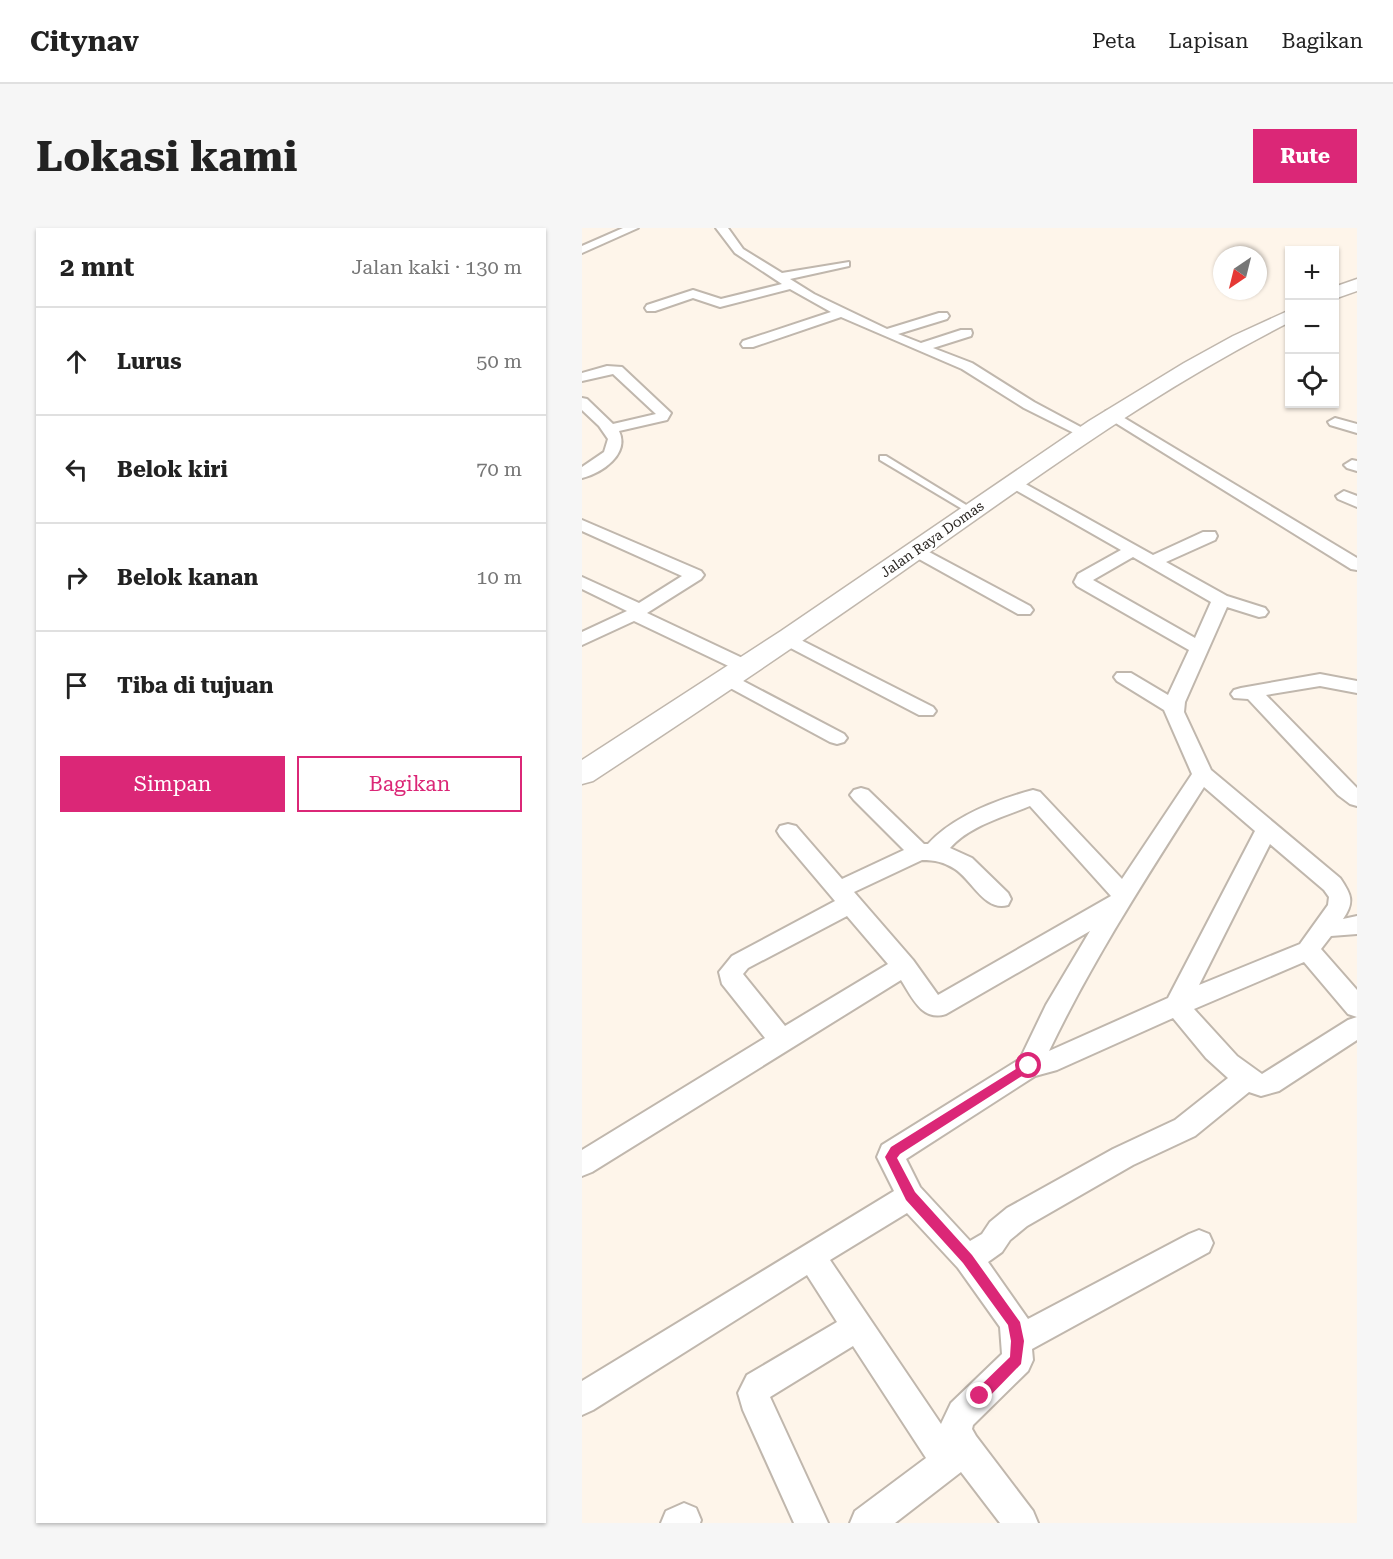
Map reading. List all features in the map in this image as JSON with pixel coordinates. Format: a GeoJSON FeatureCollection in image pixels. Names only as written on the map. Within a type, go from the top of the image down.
{"type":"FeatureCollection","features":[{"type":"Feature","properties":{"kind":"highway"},"geometry":{"type":"LineString","coordinates":[[1339,292],[1357,284]]}},
{"type":"Feature","properties":{"kind":"highway","name":"Jalan Raya Domas"},"geometry":{"type":"LineString","coordinates":[[582,774],[787,639],[1083,432],[1223,348],[1285,317]]}},
{"type":"Feature","properties":{"kind":"street"},"geometry":{"type":"LineString","coordinates":[[582,250],[632,228]]}},
{"type":"Feature","properties":{"kind":"street"},"geometry":{"type":"LineString","coordinates":[[722,228],[739,251],[824,304],[968,366],[1029,405],[1083,432]]}},
{"type":"Feature","properties":{"kind":"street"},"geometry":{"type":"LineString","coordinates":[[651,308],[693,294],[720,303],[845,264]]}},
{"type":"Feature","properties":{"kind":"street"},"geometry":{"type":"LineString","coordinates":[[748,344],[843,312]]}},
{"type":"Feature","properties":{"kind":"street"},"geometry":{"type":"LineString","coordinates":[[887,333],[943,316]]}},
{"type":"Feature","properties":{"kind":"street"},"geometry":{"type":"LineString","coordinates":[[922,347],[966,333]]}},
{"type":"Feature","properties":{"kind":"street"},"geometry":{"type":"LineString","coordinates":[[582,377],[607,370],[616,370],[664,413],[662,417],[610,429]]}},
{"type":"Feature","properties":{"kind":"street"},"geometry":{"type":"LineString","coordinates":[[582,402],[616,436],[617,445],[614,452],[582,473]]}},
{"type":"Feature","properties":{"kind":"street"},"geometry":{"type":"LineString","coordinates":[[1111,414],[1354,559]]}},
{"type":"Feature","properties":{"kind":"street"},"geometry":{"type":"LineString","coordinates":[[1335,422],[1357,429]]}},
{"type":"Feature","properties":{"kind":"street"},"geometry":{"type":"LineString","coordinates":[[1013,482],[1221,600],[1259,612]]}},
{"type":"Feature","properties":{"kind":"street"},"geometry":{"type":"LineString","coordinates":[[582,525],[694,573],[694,577],[637,612],[582,639]]}},
{"type":"Feature","properties":{"kind":"street"},"geometry":{"type":"LineString","coordinates":[[1153,561],[1209,536]]}},
{"type":"Feature","properties":{"kind":"street"},"geometry":{"type":"LineString","coordinates":[[916,550],[1024,610]]}},
{"type":"Feature","properties":{"kind":"street"},"geometry":{"type":"LineString","coordinates":[[1134,550],[1084,578],[1083,582],[1200,648]]}},
{"type":"Feature","properties":{"kind":"street"},"geometry":{"type":"LineString","coordinates":[[582,582],[637,612],[737,673],[837,738]]}},
{"type":"Feature","properties":{"kind":"street"},"geometry":{"type":"LineString","coordinates":[[1174,707],[1221,600]]}},
{"type":"Feature","properties":{"kind":"street"},"geometry":{"type":"LineString","coordinates":[[787,639],[926,711]]}},
{"type":"Feature","properties":{"kind":"street"},"geometry":{"type":"LineString","coordinates":[[956,1455],[955,1430],[962,1414],[1017,1360],[1014,1322],[968,1259],[910,1196],[891,1157],[892,1153],[1029,1066],[1048,1063],[1308,950],[1339,907],[1340,896],[1332,884],[1202,774],[1174,707],[1125,677]]}},
{"type":"Feature","properties":{"kind":"street"},"geometry":{"type":"LineString","coordinates":[[1353,791],[1246,693],[1320,680],[1357,687]]}},
{"type":"Feature","properties":{"kind":"street"},"geometry":{"type":"LineString","coordinates":[[1029,1066],[1055,1012],[1121,899],[1202,774]]}},
{"type":"Feature","properties":{"kind":"street"},"geometry":{"type":"LineString","coordinates":[[861,795],[926,852],[946,855],[964,864],[1000,900]]}},
{"type":"Feature","properties":{"kind":"street"},"geometry":{"type":"LineString","coordinates":[[782,1040],[731,977],[731,972],[740,962],[845,897],[926,852],[950,834],[982,817],[1033,797],[1121,899]]}},
{"type":"Feature","properties":{"kind":"street"},"geometry":{"type":"LineString","coordinates":[[1177,1005],[1267,829]]}},
{"type":"Feature","properties":{"kind":"street"},"geometry":{"type":"LineString","coordinates":[[788,831],[904,966],[932,1006],[937,1007],[1121,899]]}},
{"type":"Feature","properties":{"kind":"street"},"geometry":{"type":"LineString","coordinates":[[1324,928],[1357,925]]}},
{"type":"Feature","properties":{"kind":"street"},"geometry":{"type":"LineString","coordinates":[[1308,950],[1357,1007]]}},
{"type":"Feature","properties":{"kind":"street"},"geometry":{"type":"LineString","coordinates":[[582,1164],[904,966]]}},
{"type":"Feature","properties":{"kind":"street"},"geometry":{"type":"LineString","coordinates":[[1177,1005],[1211,1046],[1246,1078],[1260,1085],[1270,1083],[1357,1027]]}},
{"type":"Feature","properties":{"kind":"street"},"geometry":{"type":"LineString","coordinates":[[968,1259],[992,1243],[1000,1231],[1017,1217],[1123,1157],[1185,1128],[1246,1078]]}},
{"type":"Feature","properties":{"kind":"street"},"geometry":{"type":"LineString","coordinates":[[582,1399],[910,1196]]}},
{"type":"Feature","properties":{"kind":"street"},"geometry":{"type":"LineString","coordinates":[[1017,1341],[1199,1243]]}},
{"type":"Feature","properties":{"kind":"street"},"geometry":{"type":"LineString","coordinates":[[811,1256],[858,1326],[956,1455],[1021,1523]]}},
{"type":"Feature","properties":{"kind":"street"},"geometry":{"type":"LineString","coordinates":[[811,1523],[754,1399],[754,1393],[758,1386],[858,1326]]}},
{"type":"Feature","properties":{"kind":"street"},"geometry":{"type":"LineString","coordinates":[[867,1523],[956,1455]]}},
{"type":"Feature","properties":{"kind":"lane"},"geometry":{"type":"LineString","coordinates":[[883,458],[972,511]]}},
{"type":"Feature","properties":{"kind":"route"},"geometry":{"type":"LineString","coordinates":[[980,1396],[1017,1360],[1014,1322],[968,1259],[910,1196],[891,1157],[895,1150],[1029,1066]]}}]}
